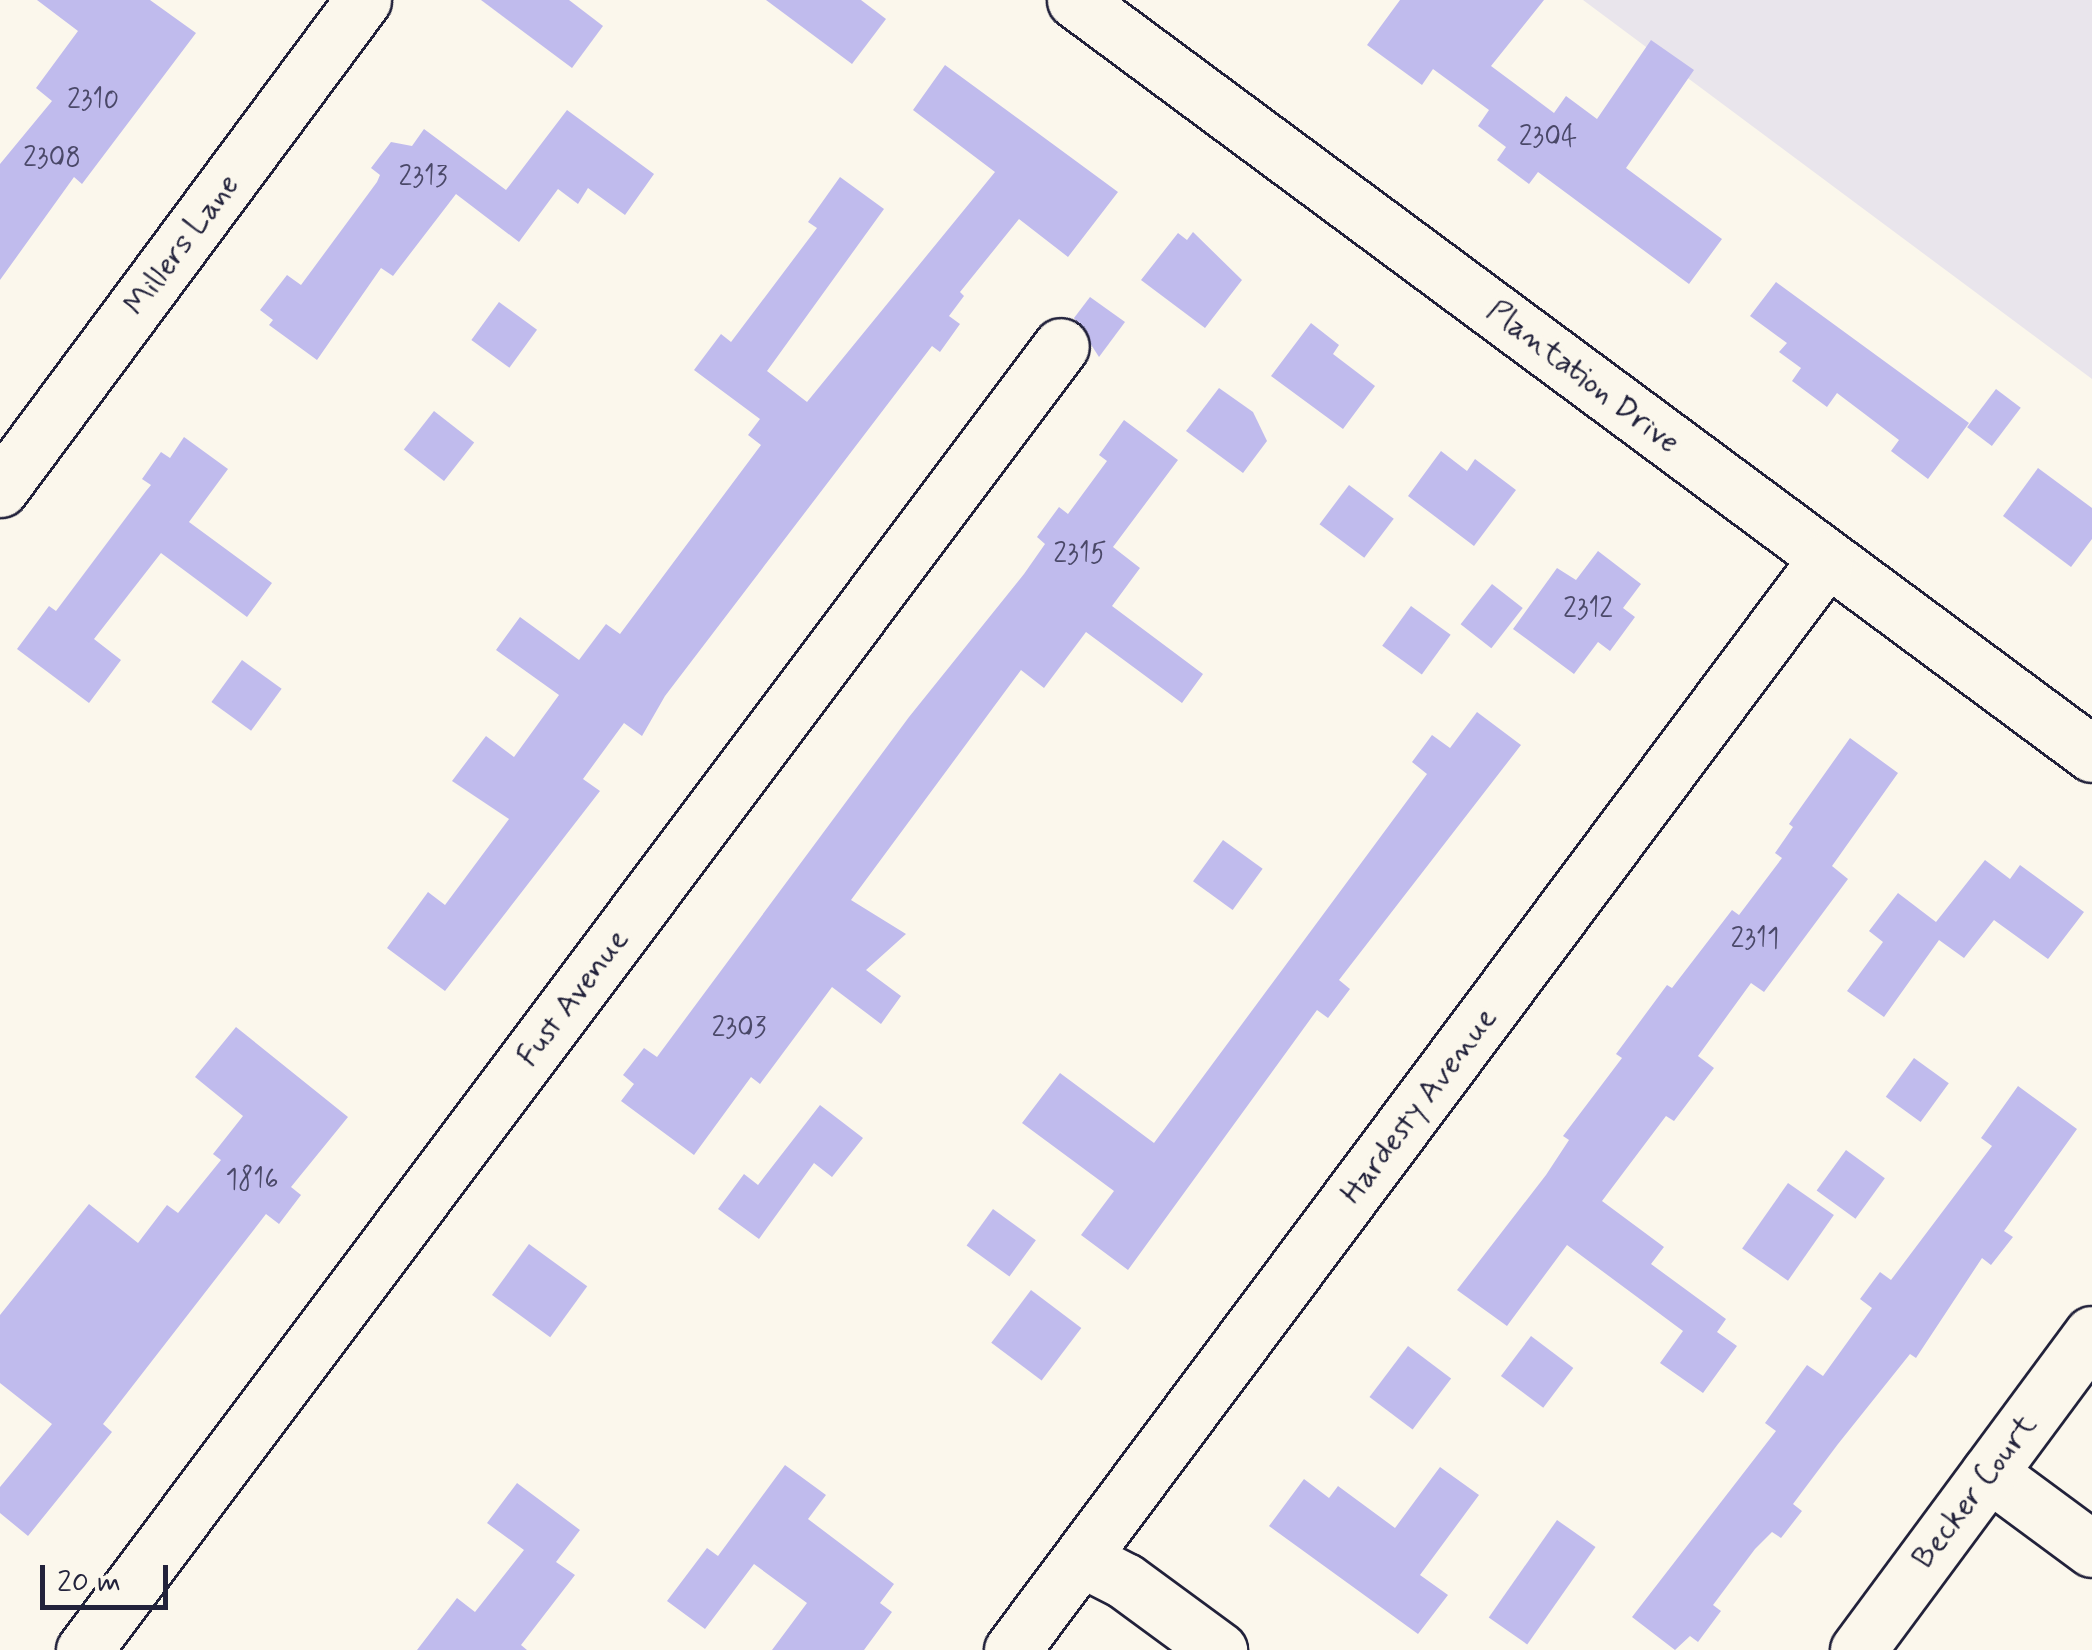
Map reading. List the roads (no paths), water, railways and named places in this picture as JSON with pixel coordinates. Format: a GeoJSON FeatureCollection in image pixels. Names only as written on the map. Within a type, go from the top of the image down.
{"type":"FeatureCollection","features":[{"type":"Feature","properties":{"kind":"street","name":"Millers Lane"},"geometry":{"type":"LineString","coordinates":[[0,490],[363,0]]}},
{"type":"Feature","properties":{"kind":"street","name":"Plantation Drive"},"geometry":{"type":"LineString","coordinates":[[1074,0],[1825,561],[2092,754]]}},
{"type":"Feature","properties":{"kind":"street","name":"Fust Avenue"},"geometry":{"type":"LineString","coordinates":[[84,1650],[1061,346]]}},
{"type":"Feature","properties":{"kind":"street","name":"Hardesty Avenue"},"geometry":{"type":"LineString","coordinates":[[1012,1650],[1825,561]]}},
{"type":"Feature","properties":{"kind":"street","name":"Becker Court"},"geometry":{"type":"LineString","coordinates":[[1858,1650],[2092,1334]]}},
{"type":"Feature","properties":{"kind":"street"},"geometry":{"type":"LineString","coordinates":[[1990,1473],[2092,1550]]}},
{"type":"Feature","properties":{"kind":"street"},"geometry":{"type":"LineString","coordinates":[[1082,1558],[1126,1581],[1219,1650]]}}]}
